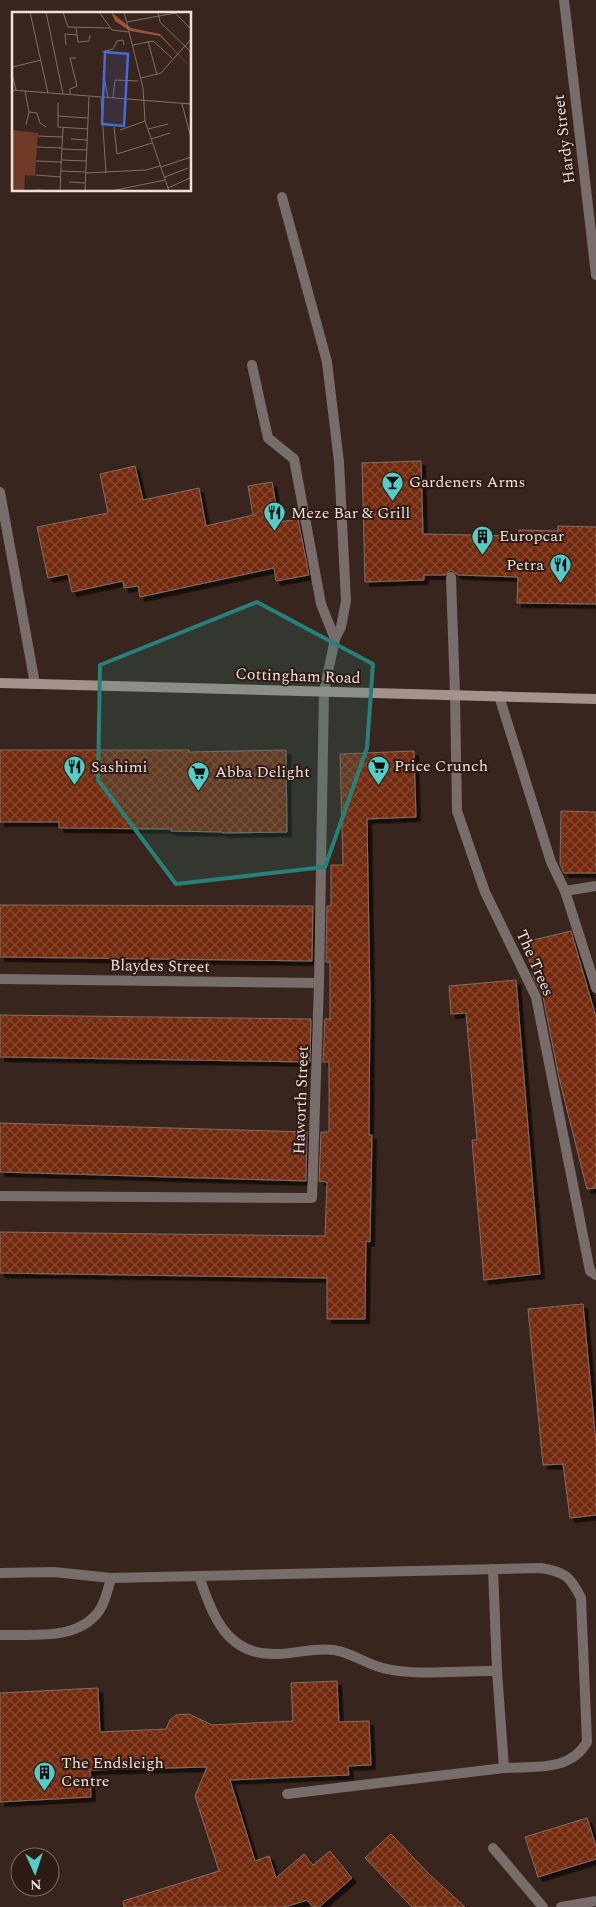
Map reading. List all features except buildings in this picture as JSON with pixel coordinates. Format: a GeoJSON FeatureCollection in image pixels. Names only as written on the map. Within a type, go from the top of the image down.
{"type":"FeatureCollection","features":[{"type":"Feature","properties":{"kind":"main road","name":"Cottingham Road"},"geometry":{"type":"LineString","coordinates":[[0,683],[596,699]]}},
{"type":"Feature","properties":{"kind":"street","name":"Hardy Street"},"geometry":{"type":"LineString","coordinates":[[564,0],[596,274]]}},
{"type":"Feature","properties":{"kind":"street","name":"Haworth Street"},"geometry":{"type":"LineString","coordinates":[[0,1196],[312,1198],[319,983],[324,691],[335,638],[341,627],[346,601],[337,444],[327,362],[282,197]]}},
{"type":"Feature","properties":{"kind":"street"},"geometry":{"type":"LineString","coordinates":[[252,365],[268,438],[294,459],[321,604],[335,638]]}},
{"type":"Feature","properties":{"kind":"street"},"geometry":{"type":"LineString","coordinates":[[0,492],[35,684]]}},
{"type":"Feature","properties":{"kind":"street","name":"The Trees"},"geometry":{"type":"LineString","coordinates":[[451,577],[458,810],[485,892],[536,997],[590,1270],[596,1275]]}},
{"type":"Feature","properties":{"kind":"street"},"geometry":{"type":"LineString","coordinates":[[498,696],[551,862],[565,891],[596,988]]}},
{"type":"Feature","properties":{"kind":"street"},"geometry":{"type":"LineString","coordinates":[[565,891],[596,886]]}},
{"type":"Feature","properties":{"kind":"street","name":"Blaydes Street"},"geometry":{"type":"LineString","coordinates":[[0,979],[319,983]]}},
{"type":"Feature","properties":{"kind":"street"},"geometry":{"type":"LineString","coordinates":[[0,1573],[54,1572],[111,1578],[541,1568],[566,1574],[574,1583],[581,1598],[588,1733],[587,1742],[582,1751],[565,1764],[504,1768],[287,1794]]}},
{"type":"Feature","properties":{"kind":"street"},"geometry":{"type":"LineString","coordinates":[[494,1569],[497,1671],[504,1768]]}},
{"type":"Feature","properties":{"kind":"street"},"geometry":{"type":"LineString","coordinates":[[199,1576],[210,1605],[222,1628],[234,1642],[252,1652],[278,1654],[310,1650],[333,1650],[388,1670],[497,1671]]}},
{"type":"Feature","properties":{"kind":"street"},"geometry":{"type":"LineString","coordinates":[[0,1636],[63,1633],[76,1630],[89,1622],[100,1610],[111,1578]]}},
{"type":"Feature","properties":{"kind":"street"},"geometry":{"type":"LineString","coordinates":[[493,1848],[543,1907]]}},
{"type":"Feature","properties":{"kind":"street"},"geometry":{"type":"LineString","coordinates":[[561,1907],[596,1901]]}},
{"type":"Feature","properties":{"kind":"highlighted area"},"geometry":{"type":"Polygon","coordinates":[[[257,602],[373,664],[367,748],[325,867],[176,884],[98,780],[100,665],[257,602]]]}},
{"type":"Feature","properties":{"kind":"place","name":"Gardeners Arms"},"geometry":{"type":"Point","coordinates":[393,501]}},
{"type":"Feature","properties":{"kind":"place","name":"Meze Bar & Grill"},"geometry":{"type":"Point","coordinates":[275,532]}},
{"type":"Feature","properties":{"kind":"place","name":"Europcar"},"geometry":{"type":"Point","coordinates":[483,555]}},
{"type":"Feature","properties":{"kind":"place","name":"Petra"},"geometry":{"type":"Point","coordinates":[560,584]}},
{"type":"Feature","properties":{"kind":"place","name":"Price Crunch"},"geometry":{"type":"Point","coordinates":[378,785]}},
{"type":"Feature","properties":{"kind":"place","name":"Sashimi"},"geometry":{"type":"Point","coordinates":[75,786]}},
{"type":"Feature","properties":{"kind":"place","name":"Abba Delight"},"geometry":{"type":"Point","coordinates":[199,791]}},
{"type":"Feature","properties":{"kind":"place","name":"The Endsleigh Centre"},"geometry":{"type":"Point","coordinates":[45,1791]}}]}
